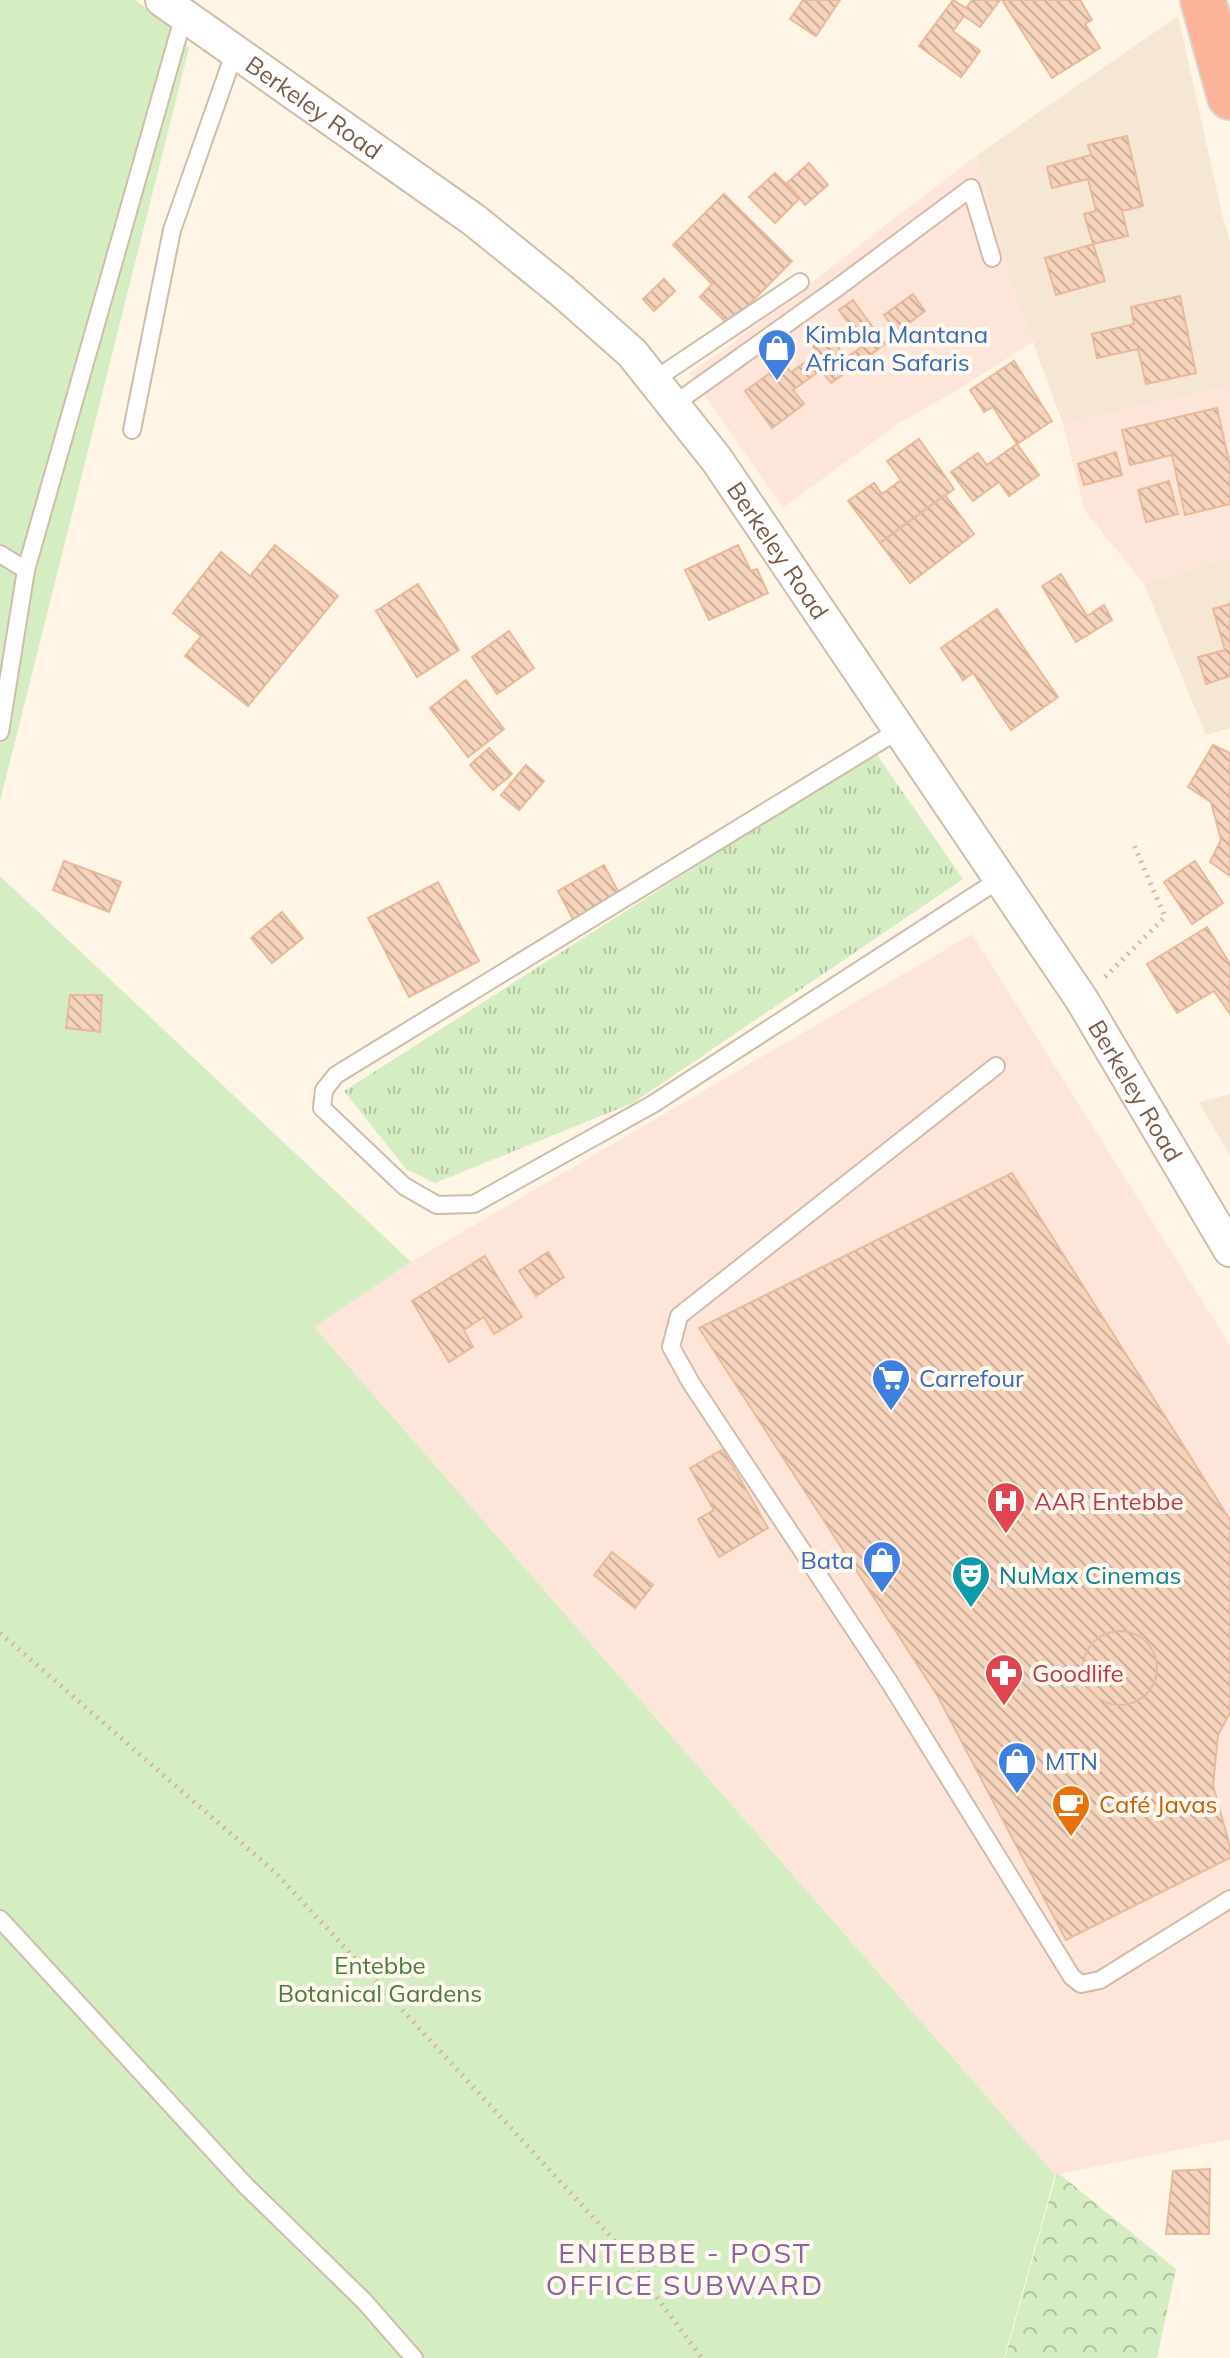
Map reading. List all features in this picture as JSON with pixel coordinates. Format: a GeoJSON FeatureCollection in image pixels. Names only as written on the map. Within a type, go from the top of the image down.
{"type":"FeatureCollection","features":[{"type":"Feature","properties":{"kind":"highway"},"geometry":{"type":"LineString","coordinates":[[1203,0],[1230,97]]}},
{"type":"Feature","properties":{"kind":"street","name":"Berkeley Road"},"geometry":{"type":"LineString","coordinates":[[173,7],[474,220],[632,353],[717,460],[1082,1000],[1230,1250]]}},
{"type":"Feature","properties":{"kind":"lane"},"geometry":{"type":"LineString","coordinates":[[0,732],[26,570],[173,7]]}},
{"type":"Feature","properties":{"kind":"lane"},"geometry":{"type":"LineString","coordinates":[[132,430],[172,230],[235,51]]}},
{"type":"Feature","properties":{"kind":"lane"},"geometry":{"type":"LineString","coordinates":[[663,392],[971,188],[992,258]]}},
{"type":"Feature","properties":{"kind":"lane"},"geometry":{"type":"LineString","coordinates":[[663,392],[800,282]]}},
{"type":"Feature","properties":{"kind":"lane"},"geometry":{"type":"LineString","coordinates":[[0,554],[26,570]]}},
{"type":"Feature","properties":{"kind":"lane"},"geometry":{"type":"LineString","coordinates":[[899,730],[336,1075],[324,1090],[322,1108],[404,1186],[437,1205],[474,1204],[653,1104],[1000,879]]}},
{"type":"Feature","properties":{"kind":"lane"},"geometry":{"type":"LineString","coordinates":[[996,1066],[679,1316],[671,1347],[691,1383],[890,1683],[1072,1977],[1081,1984],[1100,1980],[1230,1899]]}},
{"type":"Feature","properties":{"kind":"lane"},"geometry":{"type":"LineString","coordinates":[[0,1919],[245,2185],[364,2301],[414,2358]]}},
{"type":"Feature","properties":{"kind":"path"},"geometry":{"type":"LineString","coordinates":[[1082,1000],[1165,917],[1134,845]]}},
{"type":"Feature","properties":{"kind":"path"},"geometry":{"type":"LineString","coordinates":[[0,1633],[276,1873],[614,2240],[702,2358]]}},
{"type":"Feature","properties":{"kind":"shaded area"},"geometry":{"type":"Polygon","coordinates":[[[1178,16],[1230,241],[1230,386],[1063,424],[1005,266],[977,155],[1178,16]]]}},
{"type":"Feature","properties":{"kind":"shaded area"},"geometry":{"type":"Polygon","coordinates":[[[977,155],[1005,266],[1033,342],[899,423],[783,508],[689,373],[977,155]]]}},
{"type":"Feature","properties":{"kind":"shaded area"},"geometry":{"type":"Polygon","coordinates":[[[1230,386],[1230,557],[1144,584],[1085,511],[1063,424],[1230,386]]]}},
{"type":"Feature","properties":{"kind":"shaded area"},"geometry":{"type":"Polygon","coordinates":[[[1230,557],[1230,728],[1206,735],[1144,584],[1230,557]]]}},
{"type":"Feature","properties":{"kind":"shaded area"},"geometry":{"type":"Polygon","coordinates":[[[972,934],[1230,1345],[1230,2139],[1055,2175],[313,1326],[411,1262],[972,934]]]}},
{"type":"Feature","properties":{"kind":"shaded area"},"geometry":{"type":"Polygon","coordinates":[[[1230,1094],[1230,1156],[1199,1102],[1230,1094]]]}},
{"type":"Feature","properties":{"kind":"green space"},"geometry":{"type":"Polygon","coordinates":[[[0,0],[135,0],[157,15],[189,48],[0,801],[0,0]]]}},
{"type":"Feature","properties":{"kind":"green space"},"geometry":{"type":"Polygon","coordinates":[[[875,752],[963,879],[633,1103],[435,1183],[406,1169],[344,1091],[875,752]]]}},
{"type":"Feature","properties":{"kind":"green space","name":"Entebbe Botanical Gardens"},"geometry":{"type":"Polygon","coordinates":[[[0,876],[411,1262],[314,1327],[1055,2175],[1004,2358],[0,2358],[0,876]]]}},
{"type":"Feature","properties":{"kind":"green space"},"geometry":{"type":"Polygon","coordinates":[[[1057,2172],[1176,2269],[1157,2358],[1005,2358],[1057,2172]]]}},
{"type":"Feature","properties":{"kind":"building"},"geometry":{"type":"Polygon","coordinates":[[[803,0],[840,0],[816,36],[790,19],[803,0]]]}},
{"type":"Feature","properties":{"kind":"building"},"geometry":{"type":"Polygon","coordinates":[[[953,0],[966,8],[972,0],[1000,0],[980,27],[964,16],[953,31],[980,51],[961,77],[919,46],[953,0]]]}},
{"type":"Feature","properties":{"kind":"building"},"geometry":{"type":"Polygon","coordinates":[[[1002,0],[1080,0],[1092,20],[1085,24],[1100,48],[1052,78],[1002,0]]]}},
{"type":"Feature","properties":{"kind":"building"},"geometry":{"type":"Polygon","coordinates":[[[1127,136],[1143,206],[1122,211],[1128,236],[1093,244],[1084,214],[1096,211],[1088,179],[1052,188],[1047,167],[1091,155],[1088,145],[1127,136]]]}},
{"type":"Feature","properties":{"kind":"building"},"geometry":{"type":"Polygon","coordinates":[[[809,163],[828,185],[805,205],[787,183],[809,163]]]}},
{"type":"Feature","properties":{"kind":"building"},"geometry":{"type":"Polygon","coordinates":[[[775,173],[800,198],[775,223],[749,197],[775,173]]]}},
{"type":"Feature","properties":{"kind":"building"},"geometry":{"type":"Polygon","coordinates":[[[724,194],[792,261],[729,325],[700,297],[712,284],[673,245],[724,194]]]}},
{"type":"Feature","properties":{"kind":"building"},"geometry":{"type":"Polygon","coordinates":[[[1093,244],[1105,281],[1056,295],[1045,258],[1093,244]]]}},
{"type":"Feature","properties":{"kind":"building"},"geometry":{"type":"Polygon","coordinates":[[[664,279],[675,291],[654,311],[643,299],[664,279]]]}},
{"type":"Feature","properties":{"kind":"building"},"geometry":{"type":"Polygon","coordinates":[[[913,294],[925,311],[897,332],[884,315],[913,294]]]}},
{"type":"Feature","properties":{"kind":"building"},"geometry":{"type":"Polygon","coordinates":[[[1180,296],[1196,373],[1146,384],[1138,349],[1097,358],[1092,334],[1134,324],[1131,307],[1180,296]]]}},
{"type":"Feature","properties":{"kind":"building"},"geometry":{"type":"Polygon","coordinates":[[[853,300],[885,344],[831,383],[821,370],[793,390],[804,404],[772,428],[745,391],[784,363],[791,372],[818,353],[812,345],[828,333],[846,358],[864,345],[839,310],[853,300]]]}},
{"type":"Feature","properties":{"kind":"building"},"geometry":{"type":"Polygon","coordinates":[[[1014,361],[1052,421],[1017,444],[993,407],[984,412],[970,390],[1014,361]]]}},
{"type":"Feature","properties":{"kind":"building"},"geometry":{"type":"Polygon","coordinates":[[[1217,408],[1230,466],[1230,504],[1185,515],[1172,455],[1130,465],[1122,430],[1217,408]]]}},
{"type":"Feature","properties":{"kind":"building"},"geometry":{"type":"Polygon","coordinates":[[[919,439],[954,489],[880,543],[848,501],[874,483],[882,494],[901,480],[887,461],[919,439]]]}},
{"type":"Feature","properties":{"kind":"building"},"geometry":{"type":"Polygon","coordinates":[[[1017,444],[1039,475],[1009,496],[999,482],[973,501],[951,472],[978,453],[987,465],[1017,444]]]}},
{"type":"Feature","properties":{"kind":"building"},"geometry":{"type":"Polygon","coordinates":[[[1116,452],[1122,475],[1084,485],[1078,464],[1116,452]]]}},
{"type":"Feature","properties":{"kind":"building"},"geometry":{"type":"Polygon","coordinates":[[[1169,481],[1178,514],[1146,522],[1138,490],[1169,481]]]}},
{"type":"Feature","properties":{"kind":"building"},"geometry":{"type":"Polygon","coordinates":[[[945,495],[974,534],[910,583],[880,543],[945,495]]]}},
{"type":"Feature","properties":{"kind":"building"},"geometry":{"type":"Polygon","coordinates":[[[275,545],[338,596],[248,706],[185,656],[201,636],[173,613],[221,552],[250,576],[275,545]]]}},
{"type":"Feature","properties":{"kind":"building"},"geometry":{"type":"Polygon","coordinates":[[[738,545],[751,571],[757,569],[768,593],[709,620],[685,570],[738,545]]]}},
{"type":"Feature","properties":{"kind":"building"},"geometry":{"type":"Polygon","coordinates":[[[1061,574],[1087,616],[1104,605],[1112,620],[1076,642],[1042,586],[1061,574]]]}},
{"type":"Feature","properties":{"kind":"building"},"geometry":{"type":"Polygon","coordinates":[[[418,584],[459,650],[417,677],[376,611],[418,584]]]}},
{"type":"Feature","properties":{"kind":"building"},"geometry":{"type":"Polygon","coordinates":[[[1230,604],[1230,676],[1206,684],[1198,657],[1225,650],[1213,609],[1230,604]]]}},
{"type":"Feature","properties":{"kind":"building"},"geometry":{"type":"Polygon","coordinates":[[[997,609],[1058,697],[1011,730],[973,673],[963,680],[941,648],[997,609]]]}},
{"type":"Feature","properties":{"kind":"building"},"geometry":{"type":"Polygon","coordinates":[[[509,631],[534,668],[497,694],[472,657],[509,631]]]}},
{"type":"Feature","properties":{"kind":"building"},"geometry":{"type":"Polygon","coordinates":[[[466,680],[504,729],[468,757],[430,708],[466,680]]]}},
{"type":"Feature","properties":{"kind":"building"},"geometry":{"type":"Polygon","coordinates":[[[1213,745],[1230,753],[1230,876],[1210,862],[1221,840],[1211,802],[1188,787],[1213,745]]]}},
{"type":"Feature","properties":{"kind":"building"},"geometry":{"type":"Polygon","coordinates":[[[489,748],[512,774],[493,790],[470,765],[489,748]]]}},
{"type":"Feature","properties":{"kind":"building"},"geometry":{"type":"Polygon","coordinates":[[[526,765],[544,781],[519,810],[501,795],[526,765]]]}},
{"type":"Feature","properties":{"kind":"building"},"geometry":{"type":"Polygon","coordinates":[[[64,861],[121,882],[109,912],[53,890],[64,861]]]}},
{"type":"Feature","properties":{"kind":"building"},"geometry":{"type":"Polygon","coordinates":[[[1195,861],[1223,903],[1192,924],[1164,882],[1195,861]]]}},
{"type":"Feature","properties":{"kind":"building"},"geometry":{"type":"Polygon","coordinates":[[[604,865],[620,895],[574,921],[558,891],[604,865]]]}},
{"type":"Feature","properties":{"kind":"building"},"geometry":{"type":"Polygon","coordinates":[[[438,882],[479,961],[409,997],[368,918],[438,882]]]}},
{"type":"Feature","properties":{"kind":"building"},"geometry":{"type":"Polygon","coordinates":[[[282,912],[303,938],[272,963],[251,938],[282,912]]]}},
{"type":"Feature","properties":{"kind":"building"},"geometry":{"type":"Polygon","coordinates":[[[1207,927],[1230,964],[1230,1014],[1214,991],[1177,1013],[1147,964],[1207,927]]]}},
{"type":"Feature","properties":{"kind":"building"},"geometry":{"type":"Polygon","coordinates":[[[70,995],[102,995],[100,1032],[66,1028],[70,995]]]}},
{"type":"Feature","properties":{"kind":"building"},"geometry":{"type":"Polygon","coordinates":[[[1012,1173],[1230,1520],[1230,1713],[1218,1735],[1213,1785],[1230,1847],[1230,1858],[1066,1940],[937,1695],[699,1328],[1012,1173]]]}},
{"type":"Feature","properties":{"kind":"building"},"geometry":{"type":"Polygon","coordinates":[[[548,1252],[564,1277],[536,1296],[519,1271],[548,1252]]]}},
{"type":"Feature","properties":{"kind":"building"},"geometry":{"type":"Polygon","coordinates":[[[485,1256],[522,1317],[494,1334],[484,1317],[464,1330],[473,1347],[449,1362],[412,1301],[485,1256]]]}},
{"type":"Feature","properties":{"kind":"building"},"geometry":{"type":"Polygon","coordinates":[[[723,1449],[768,1528],[719,1557],[698,1519],[714,1510],[690,1468],[723,1449]]]}},
{"type":"Feature","properties":{"kind":"building"},"geometry":{"type":"Polygon","coordinates":[[[612,1552],[653,1585],[635,1608],[594,1575],[612,1552]]]}},
{"type":"Feature","properties":{"kind":"building"},"geometry":{"type":"Polygon","coordinates":[[[1120,1631],[1141,1637],[1151,1647],[1157,1668],[1151,1689],[1141,1699],[1120,1705],[1099,1699],[1089,1689],[1083,1668],[1089,1647],[1099,1637],[1120,1631]]]}},
{"type":"Feature","properties":{"kind":"building"},"geometry":{"type":"Polygon","coordinates":[[[1210,2169],[1209,2234],[1166,2234],[1173,2171],[1210,2169]]]}},
{"type":"Feature","properties":{"kind":"place","name":"Kimbla Mantana African Safaris"},"geometry":{"type":"Point","coordinates":[777,382]}},
{"type":"Feature","properties":{"kind":"place","name":"Carrefour"},"geometry":{"type":"Point","coordinates":[891,1412]}},
{"type":"Feature","properties":{"kind":"place","name":"AAR Entebbe"},"geometry":{"type":"Point","coordinates":[1006,1535]}},
{"type":"Feature","properties":{"kind":"place","name":"Bata"},"geometry":{"type":"Point","coordinates":[882,1594]}},
{"type":"Feature","properties":{"kind":"place","name":"NuMax Cinemas"},"geometry":{"type":"Point","coordinates":[971,1609]}},
{"type":"Feature","properties":{"kind":"place","name":"Goodlife"},"geometry":{"type":"Point","coordinates":[1004,1707]}},
{"type":"Feature","properties":{"kind":"place","name":"MTN"},"geometry":{"type":"Point","coordinates":[1017,1795]}},
{"type":"Feature","properties":{"kind":"place","name":"Café Javas"},"geometry":{"type":"Point","coordinates":[1071,1838]}},
{"type":"Feature","properties":{"kind":"district","name":"ENTEBBE - POST OFFICE SUBWARD"},"geometry":{"type":"Point","coordinates":[685,2268]}}]}
